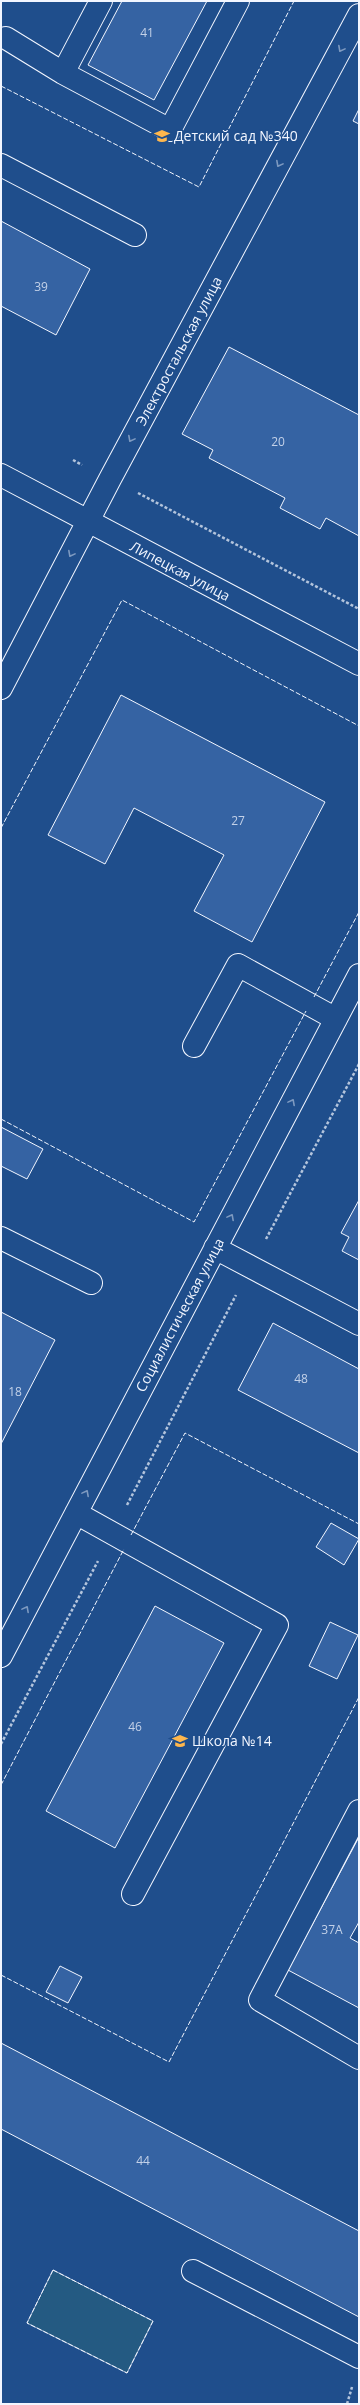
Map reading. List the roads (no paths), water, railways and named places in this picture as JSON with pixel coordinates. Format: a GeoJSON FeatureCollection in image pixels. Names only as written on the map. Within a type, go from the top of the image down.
{"type":"FeatureCollection","features":[{"type":"Feature","properties":{"kind":"street"},"geometry":{"type":"LineString","coordinates":[[63,73],[101,1]]}},
{"type":"Feature","properties":{"kind":"street"},"geometry":{"type":"LineString","coordinates":[[6,38],[63,73],[170,130],[238,1]]}},
{"type":"Feature","properties":{"kind":"street","name":"Электростальская улица"},"geometry":{"type":"LineString","coordinates":[[1,688],[87,522],[359,15]]}},
{"type":"Feature","properties":{"kind":"street"},"geometry":{"type":"LineString","coordinates":[[1,165],[135,235]]}},
{"type":"Feature","properties":{"kind":"street","name":"Липецкая улица"},"geometry":{"type":"LineString","coordinates":[[1,476],[359,664]]}},
{"type":"Feature","properties":{"kind":"street"},"geometry":{"type":"LineString","coordinates":[[194,1046],[238,965],[336,1019]]}},
{"type":"Feature","properties":{"kind":"street","name":"Социалистическая улица"},"geometry":{"type":"LineString","coordinates":[[4,1642],[76,1513],[359,975]]}},
{"type":"Feature","properties":{"kind":"street"},"geometry":{"type":"LineString","coordinates":[[1,1238],[91,1283]]}},
{"type":"Feature","properties":{"kind":"street"},"geometry":{"type":"LineString","coordinates":[[215,1248],[359,1324]]}},
{"type":"Feature","properties":{"kind":"street"},"geometry":{"type":"LineString","coordinates":[[76,1513],[277,1625],[133,1894]]}},
{"type":"Feature","properties":{"kind":"street"},"geometry":{"type":"LineString","coordinates":[[359,1811],[260,2000],[359,2058]]}},
{"type":"Feature","properties":{"kind":"street"},"geometry":{"type":"LineString","coordinates":[[193,2271],[359,2357]]}},
{"type":"Feature","properties":{"kind":"place","name":"Детский сад №340"},"geometry":{"type":"Point","coordinates":[162,136]}},
{"type":"Feature","properties":{"kind":"place","name":"Школа №14"},"geometry":{"type":"Point","coordinates":[180,1741]}}]}
